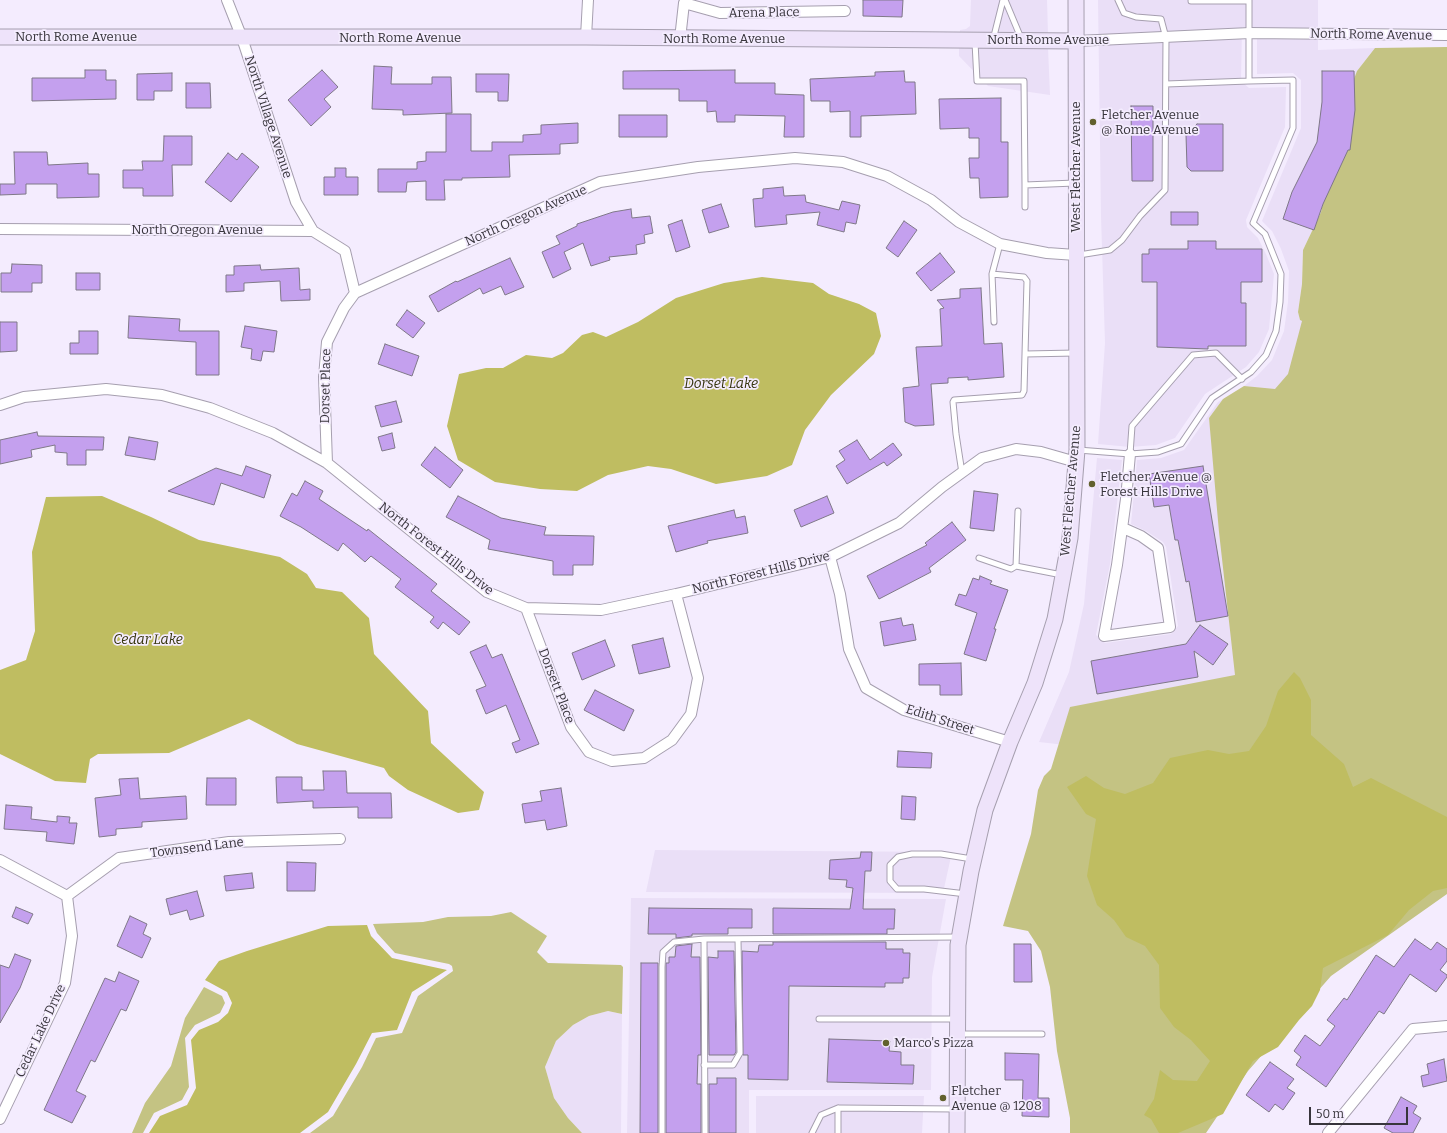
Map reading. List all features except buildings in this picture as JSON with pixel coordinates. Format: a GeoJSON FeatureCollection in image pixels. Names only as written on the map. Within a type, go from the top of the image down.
{"type":"FeatureCollection","features":[{"type":"Feature","properties":{"kind":"main road","name":"West Fletcher Avenue"},"geometry":{"type":"LineString","coordinates":[[957,1133],[959,937],[967,894],[985,810],[1034,683],[1055,619],[1070,538],[1077,456],[1076,0]]}},
{"type":"Feature","properties":{"kind":"main road","name":"North Rome Avenue"},"geometry":{"type":"LineString","coordinates":[[0,37],[1076,41]]}},
{"type":"Feature","properties":{"kind":"street","name":"North Village Avenue"},"geometry":{"type":"LineString","coordinates":[[226,0],[242,38],[296,202],[313,231]]}},
{"type":"Feature","properties":{"kind":"street"},"geometry":{"type":"LineString","coordinates":[[586,38],[588,0]]}},
{"type":"Feature","properties":{"kind":"street","name":"Arena Place"},"geometry":{"type":"LineString","coordinates":[[680,39],[683,1],[720,14],[845,11]]}},
{"type":"Feature","properties":{"kind":"street","name":"North Rome Avenue"},"geometry":{"type":"LineString","coordinates":[[1076,41],[1250,33],[1447,35]]}},
{"type":"Feature","properties":{"kind":"street","name":"North Oregon Avenue"},"geometry":{"type":"LineString","coordinates":[[355,292],[600,182],[698,167],[795,158],[843,162],[887,176],[931,200],[959,222],[1000,244],[1048,253],[1076,255]]}},
{"type":"Feature","properties":{"kind":"street","name":"North Oregon Avenue"},"geometry":{"type":"LineString","coordinates":[[0,228],[313,231]]}},
{"type":"Feature","properties":{"kind":"street"},"geometry":{"type":"LineString","coordinates":[[313,231],[345,251],[355,292]]}},
{"type":"Feature","properties":{"kind":"street","name":"Dorset Place"},"geometry":{"type":"LineString","coordinates":[[327,463],[324,377],[327,342],[344,308],[355,292]]}},
{"type":"Feature","properties":{"kind":"street","name":"North Forest Hills Drive"},"geometry":{"type":"LineString","coordinates":[[0,405],[24,397],[106,389],[162,395],[210,408],[273,433],[327,463],[487,592],[526,608],[601,610],[676,594],[830,557],[899,523],[942,487],[982,458],[1016,449],[1077,456]]}},
{"type":"Feature","properties":{"kind":"street"},"geometry":{"type":"LineString","coordinates":[[1123,528],[1141,536],[1158,548],[1170,627],[1104,636],[1123,528],[1130,454]]}},
{"type":"Feature","properties":{"kind":"street","name":"Edith Street"},"geometry":{"type":"LineString","coordinates":[[830,557],[840,594],[849,649],[866,688],[904,710],[1010,742]]}},
{"type":"Feature","properties":{"kind":"street","name":"Dorsett Place"},"geometry":{"type":"LineString","coordinates":[[526,608],[571,727],[589,752],[612,761],[644,758],[672,740],[691,714],[698,678],[676,594]]}},
{"type":"Feature","properties":{"kind":"street","name":"Townsend Lane"},"geometry":{"type":"LineString","coordinates":[[67,896],[119,858],[229,842],[340,840]]}},
{"type":"Feature","properties":{"kind":"street"},"geometry":{"type":"LineString","coordinates":[[0,860],[67,896]]}},
{"type":"Feature","properties":{"kind":"street","name":"Cedar Lake Drive"},"geometry":{"type":"LineString","coordinates":[[0,1119],[65,983],[72,936],[67,896]]}},
{"type":"Feature","properties":{"kind":"street"},"geometry":{"type":"LineString","coordinates":[[1328,1133],[1413,1029],[1447,1026]]}},
{"type":"Feature","properties":{"kind":"lane"},"geometry":{"type":"LineString","coordinates":[[993,40],[1004,0]]}},
{"type":"Feature","properties":{"kind":"lane"},"geometry":{"type":"LineString","coordinates":[[1004,0],[1022,41]]}},
{"type":"Feature","properties":{"kind":"lane"},"geometry":{"type":"LineString","coordinates":[[1076,255],[1110,250],[1122,240],[1140,216],[1165,190],[1166,38],[1161,19],[1136,17],[1124,14],[1118,0]]}},
{"type":"Feature","properties":{"kind":"lane"},"geometry":{"type":"LineString","coordinates":[[1191,1],[1249,0],[1249,81]]}},
{"type":"Feature","properties":{"kind":"lane"},"geometry":{"type":"LineString","coordinates":[[975,40],[977,81],[1024,81],[1025,207]]}},
{"type":"Feature","properties":{"kind":"lane"},"geometry":{"type":"LineString","coordinates":[[1077,456],[1158,452],[1181,444],[1212,398],[1251,372],[1266,355],[1276,330],[1281,274],[1264,234],[1253,223],[1293,128],[1293,80],[1166,84]]}},
{"type":"Feature","properties":{"kind":"lane"},"geometry":{"type":"LineString","coordinates":[[1025,185],[1076,183]]}},
{"type":"Feature","properties":{"kind":"lane"},"geometry":{"type":"LineString","coordinates":[[994,322],[992,274],[1000,244]]}},
{"type":"Feature","properties":{"kind":"lane"},"geometry":{"type":"LineString","coordinates":[[962,473],[956,434],[954,400],[1022,395],[1025,354],[1027,281],[1024,277],[992,274]]}},
{"type":"Feature","properties":{"kind":"lane"},"geometry":{"type":"LineString","coordinates":[[1130,454],[1132,426],[1193,355],[1216,352],[1242,379]]}},
{"type":"Feature","properties":{"kind":"lane"},"geometry":{"type":"LineString","coordinates":[[1025,354],[1077,353]]}},
{"type":"Feature","properties":{"kind":"lane"},"geometry":{"type":"LineString","coordinates":[[1016,566],[1018,511]]}},
{"type":"Feature","properties":{"kind":"lane"},"geometry":{"type":"LineString","coordinates":[[979,558],[1011,569],[1016,566],[1063,576]]}},
{"type":"Feature","properties":{"kind":"lane"},"geometry":{"type":"LineString","coordinates":[[967,894],[924,889],[897,889],[890,881],[890,865],[898,857],[912,854],[941,854],[974,859]]}},
{"type":"Feature","properties":{"kind":"lane"},"geometry":{"type":"LineString","coordinates":[[662,1133],[663,952],[674,942],[704,939],[959,937]]}},
{"type":"Feature","properties":{"kind":"lane"},"geometry":{"type":"LineString","coordinates":[[704,939],[705,1133]]}},
{"type":"Feature","properties":{"kind":"lane"},"geometry":{"type":"LineString","coordinates":[[704,1066],[733,1065],[740,1053],[738,939]]}},
{"type":"Feature","properties":{"kind":"lane"},"geometry":{"type":"LineString","coordinates":[[819,1019],[958,1027],[1042,1034]]}},
{"type":"Feature","properties":{"kind":"lane"},"geometry":{"type":"LineString","coordinates":[[812,1133],[821,1115],[838,1108],[957,1109]]}},
{"type":"Feature","properties":{"kind":"lane"},"geometry":{"type":"LineString","coordinates":[[838,1108],[838,1133]]}},
{"type":"Feature","properties":{"kind":"shaded area"},"geometry":{"type":"Polygon","coordinates":[[[971,0],[1047,0],[1048,34],[960,34],[960,30],[966,29],[970,26],[971,0]]]}},
{"type":"Feature","properties":{"kind":"shaded area"},"geometry":{"type":"Polygon","coordinates":[[[1098,0],[1318,0],[1318,50],[1375,48],[1357,71],[1321,212],[1303,250],[1302,284],[1298,312],[1300,320],[1322,327],[1309,395],[1244,386],[1257,376],[1272,360],[1284,331],[1288,302],[1289,271],[1281,249],[1272,231],[1262,221],[1301,128],[1301,80],[1293,73],[1257,74],[1257,27],[1242,27],[1241,81],[1249,88],[1286,87],[1285,127],[1246,220],[1247,227],[1258,238],[1274,274],[1269,329],[1259,352],[1246,367],[1205,394],[1175,438],[1156,445],[1130,447],[1098,444],[1105,343],[1101,216],[1098,0]]]}},
{"type":"Feature","properties":{"kind":"shaded area"},"geometry":{"type":"Polygon","coordinates":[[[959,47],[1048,48],[1050,95],[988,86],[959,56],[959,47]]]}},
{"type":"Feature","properties":{"kind":"shaded area"},"geometry":{"type":"Polygon","coordinates":[[[1447,47],[1447,894],[1331,976],[1248,1071],[1206,1133],[1070,1133],[1070,1118],[1057,1051],[1050,987],[1041,951],[1028,931],[1003,926],[1031,834],[1038,790],[1044,776],[1051,769],[1070,707],[1235,675],[1219,532],[1209,418],[1223,399],[1244,386],[1275,389],[1288,374],[1302,321],[1300,320],[1298,312],[1302,284],[1303,250],[1321,212],[1343,108],[1357,71],[1375,48],[1447,47]]]}},
{"type":"Feature","properties":{"kind":"shaded area"},"geometry":{"type":"Polygon","coordinates":[[[1223,399],[1209,418],[1230,575],[1248,660],[1227,687],[1074,746],[1039,742],[1069,672],[1084,604],[1097,458],[1122,460],[1110,564],[1096,635],[1105,643],[1171,634],[1178,626],[1166,547],[1163,542],[1146,531],[1131,524],[1137,460],[1161,458],[1184,450],[1218,402],[1223,399]]]}},
{"type":"Feature","properties":{"kind":"shaded area"},"geometry":{"type":"Polygon","coordinates":[[[655,850],[952,852],[943,893],[646,892],[655,850]]]}},
{"type":"Feature","properties":{"kind":"shaded area"},"geometry":{"type":"Polygon","coordinates":[[[631,898],[946,899],[932,977],[931,1090],[749,1090],[749,1133],[627,1133],[631,898]]]}},
{"type":"Feature","properties":{"kind":"shaded area"},"geometry":{"type":"Polygon","coordinates":[[[511,912],[547,936],[537,952],[548,963],[621,965],[623,967],[622,1014],[608,1011],[589,1016],[573,1025],[556,1041],[545,1067],[554,1098],[568,1118],[582,1133],[310,1133],[333,1116],[362,1067],[376,1038],[402,1033],[418,996],[453,971],[452,966],[449,964],[395,953],[377,933],[373,924],[423,922],[448,917],[491,916],[511,912]]]}},
{"type":"Feature","properties":{"kind":"shaded area"},"geometry":{"type":"Polygon","coordinates":[[[204,987],[222,996],[225,1003],[220,1013],[195,1025],[185,1038],[189,1087],[182,1100],[154,1113],[143,1133],[132,1133],[145,1103],[171,1066],[185,1018],[204,987]]]}},
{"type":"Feature","properties":{"kind":"shaded area"},"geometry":{"type":"Polygon","coordinates":[[[608,1011],[622,1014],[621,1133],[582,1133],[568,1118],[554,1098],[545,1067],[556,1041],[573,1025],[589,1016],[608,1011]]]}},
{"type":"Feature","properties":{"kind":"shaded area"},"geometry":{"type":"Polygon","coordinates":[[[756,1096],[924,1096],[922,1133],[756,1133],[756,1096]]]}},
{"type":"Feature","properties":{"kind":"water","name":"Dorset Lake"},"geometry":{"type":"Polygon","coordinates":[[[762,277],[813,283],[829,294],[859,304],[876,313],[881,336],[874,354],[831,395],[805,430],[792,465],[767,476],[716,484],[671,469],[648,466],[608,475],[577,491],[540,489],[495,482],[458,460],[447,426],[459,374],[486,368],[503,368],[526,355],[552,358],[563,353],[582,335],[593,332],[606,337],[638,322],[676,298],[724,283],[762,277]]]}},
{"type":"Feature","properties":{"kind":"water","name":"Cedar Lake"},"geometry":{"type":"Polygon","coordinates":[[[102,496],[199,540],[280,557],[307,574],[316,588],[342,592],[369,618],[374,654],[428,711],[431,743],[484,792],[479,810],[458,813],[408,790],[389,776],[384,768],[297,744],[249,719],[169,753],[98,754],[90,759],[86,783],[55,781],[0,754],[0,670],[26,660],[35,631],[32,552],[46,497],[102,496]]]}},
{"type":"Feature","properties":{"kind":"water"},"geometry":{"type":"Polygon","coordinates":[[[1294,672],[1300,678],[1311,700],[1311,735],[1344,764],[1353,787],[1371,778],[1447,817],[1447,888],[1433,891],[1409,910],[1388,935],[1323,968],[1320,990],[1312,1006],[1278,1047],[1253,1061],[1223,1114],[1178,1133],[1159,1133],[1151,1119],[1144,1115],[1154,1099],[1160,1070],[1173,1080],[1197,1081],[1210,1061],[1191,1040],[1174,1027],[1160,1008],[1159,965],[1145,946],[1126,937],[1114,920],[1097,905],[1087,876],[1096,819],[1086,814],[1067,787],[1086,776],[1104,788],[1125,794],[1153,783],[1170,758],[1208,750],[1229,754],[1249,751],[1266,726],[1278,691],[1294,672]]]}},
{"type":"Feature","properties":{"kind":"water"},"geometry":{"type":"Polygon","coordinates":[[[367,925],[371,936],[392,958],[447,970],[412,992],[397,1030],[372,1033],[328,1112],[300,1133],[149,1133],[160,1116],[187,1105],[196,1088],[191,1040],[199,1030],[218,1022],[228,1013],[232,1003],[227,992],[205,980],[219,961],[328,926],[367,925]]]}},
{"type":"Feature","properties":{"kind":"place","name":"Fletcher Avenue @ Rome Avenue"},"geometry":{"type":"Point","coordinates":[1093,122]}},
{"type":"Feature","properties":{"kind":"place","name":"Fletcher Avenue @ Forest Hills Drive"},"geometry":{"type":"Point","coordinates":[1092,484]}},
{"type":"Feature","properties":{"kind":"place","name":"Marco's Pizza"},"geometry":{"type":"Point","coordinates":[886,1043]}},
{"type":"Feature","properties":{"kind":"place","name":"Fletcher Avenue @ 1208"},"geometry":{"type":"Point","coordinates":[943,1098]}}]}
